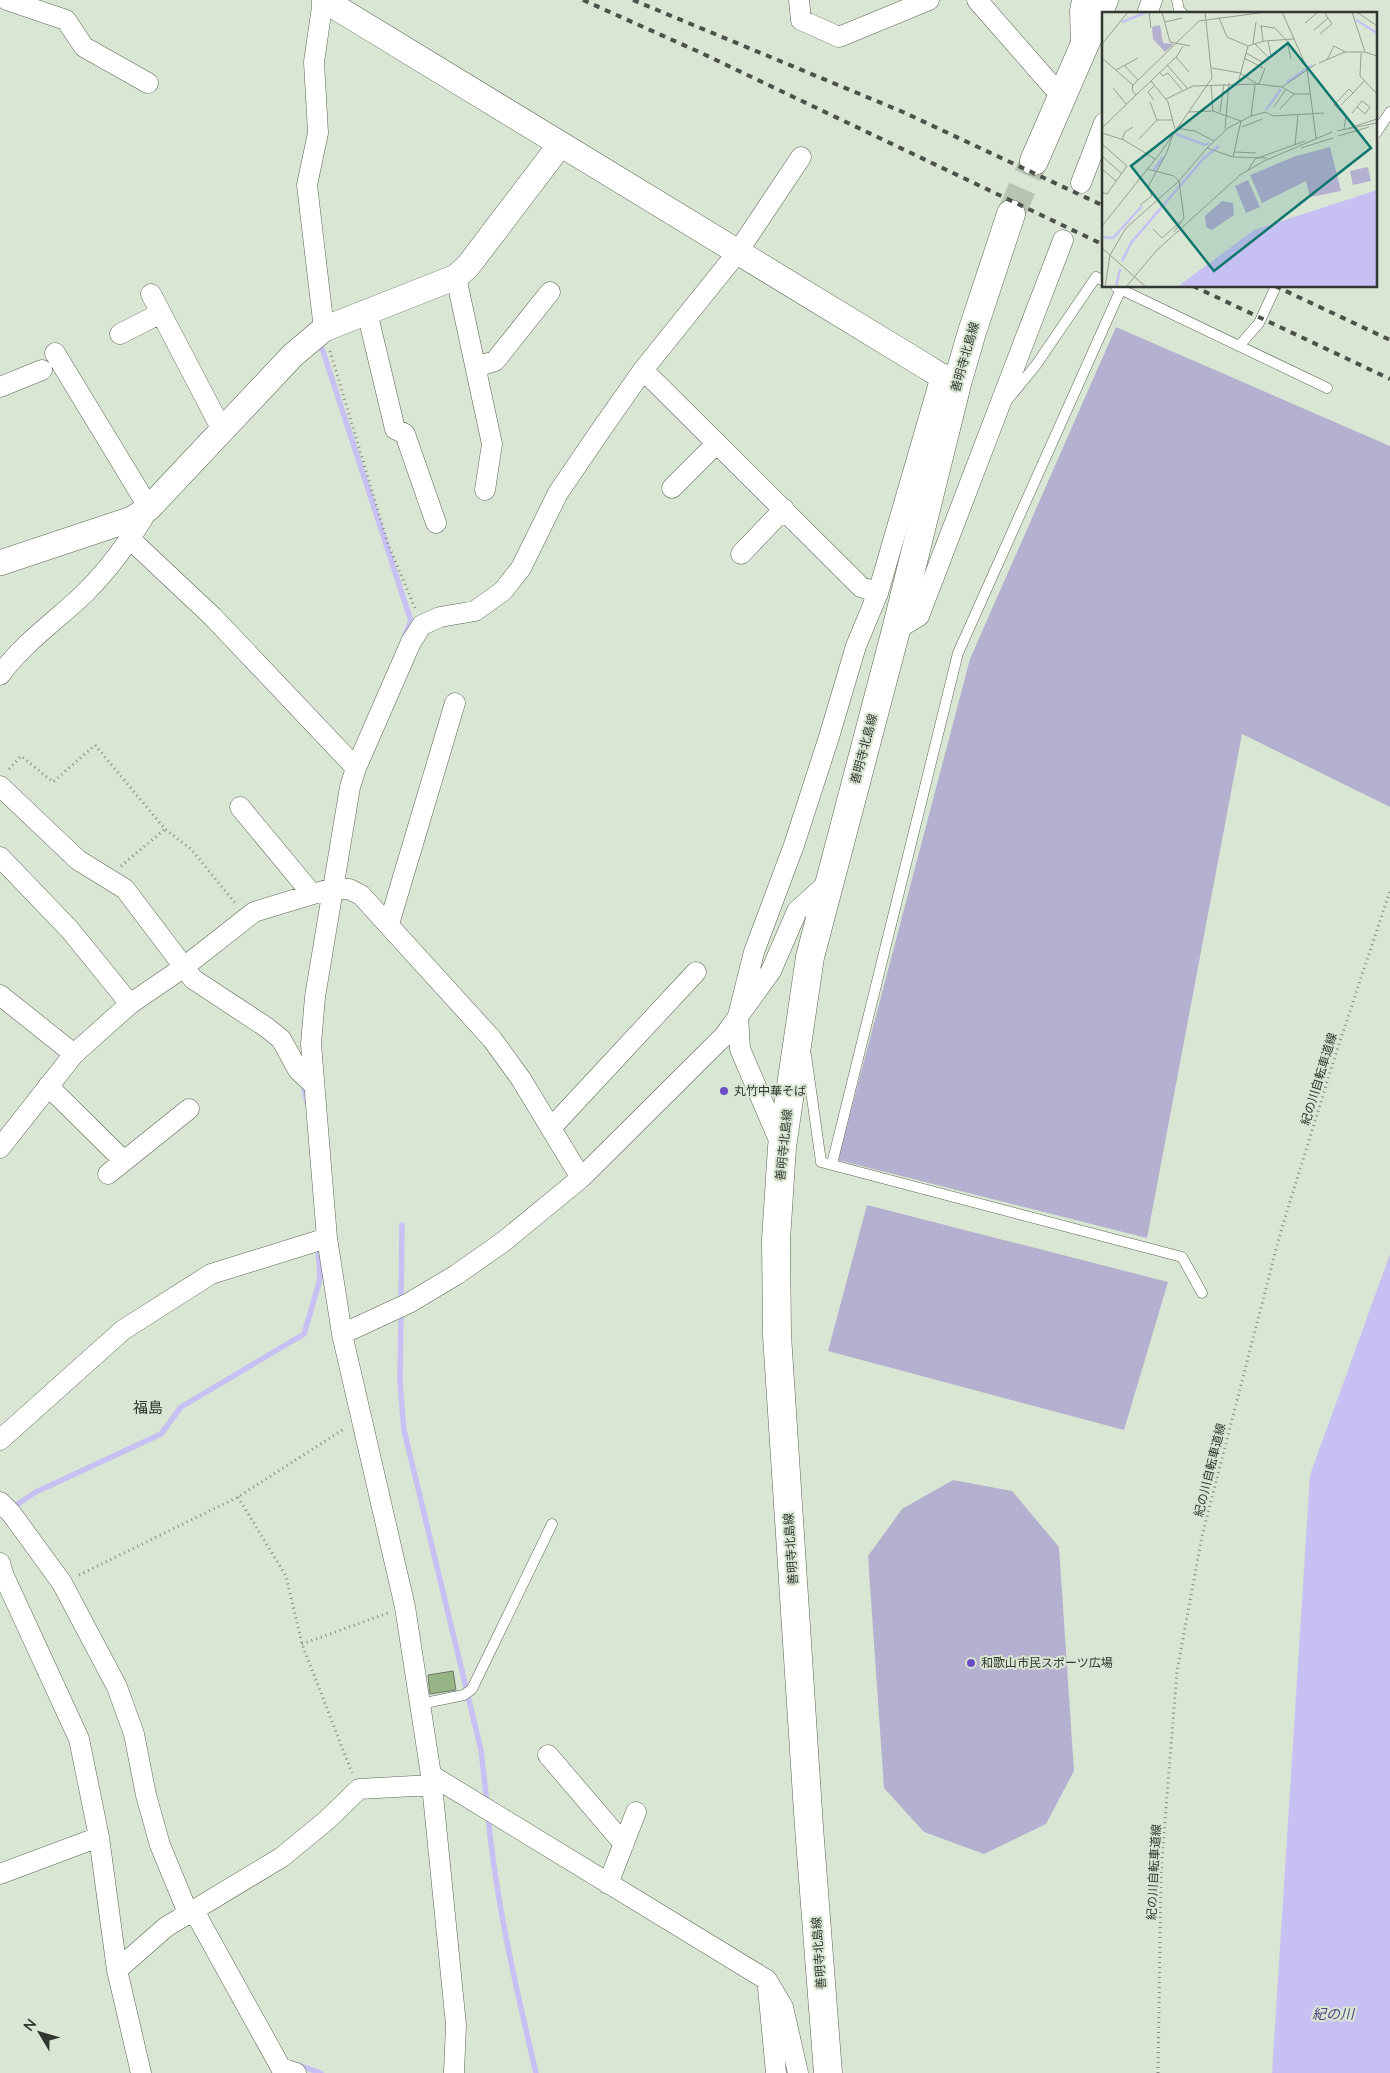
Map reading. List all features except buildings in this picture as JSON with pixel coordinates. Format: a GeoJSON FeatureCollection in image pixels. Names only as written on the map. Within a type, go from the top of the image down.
{"type":"FeatureCollection","features":[{"type":"Feature","properties":{"kind":"main road"},"geometry":{"type":"LineString","coordinates":[[1034,161],[1104,0]]}},
{"type":"Feature","properties":{"kind":"main road","name":"善明寺北島線"},"geometry":{"type":"LineString","coordinates":[[828,2073],[809,1827],[777,1335],[776,1240],[782,1147],[810,957],[896,630],[950,378],[972,332],[1011,214]]}},
{"type":"Feature","properties":{"kind":"street"},"geometry":{"type":"LineString","coordinates":[[7,0],[66,20],[84,47],[148,83]]}},
{"type":"Feature","properties":{"kind":"street"},"geometry":{"type":"LineString","coordinates":[[319,333],[307,185],[318,133],[314,62],[324,0],[737,253],[950,378],[878,593],[856,646],[797,836],[754,952],[738,1016],[740,1049],[782,1147]]}},
{"type":"Feature","properties":{"kind":"street"},"geometry":{"type":"LineString","coordinates":[[798,0],[801,20],[839,37],[929,0]]}},
{"type":"Feature","properties":{"kind":"street"},"geometry":{"type":"LineString","coordinates":[[978,0],[1061,96]]}},
{"type":"Feature","properties":{"kind":"street"},"geometry":{"type":"LineString","coordinates":[[1081,51],[1080,11],[1082,0]]}},
{"type":"Feature","properties":{"kind":"street"},"geometry":{"type":"LineString","coordinates":[[1148,12],[1152,0]]}},
{"type":"Feature","properties":{"kind":"street"},"geometry":{"type":"LineString","coordinates":[[1080,183],[1102,128]]}},
{"type":"Feature","properties":{"kind":"street"},"geometry":{"type":"LineString","coordinates":[[2,667],[85,592],[108,568],[130,540],[149,508],[293,355],[319,333],[456,277],[468,266],[560,144]]}},
{"type":"Feature","properties":{"kind":"street"},"geometry":{"type":"LineString","coordinates":[[454,2073],[456,2025],[431,1780],[420,1704],[404,1607],[321,1239],[306,1078],[315,998],[322,891],[356,768],[411,642],[422,625],[440,617],[475,610],[503,591],[521,568],[558,493],[643,370],[737,253],[801,157]]}},
{"type":"Feature","properties":{"kind":"street"},"geometry":{"type":"LineString","coordinates":[[896,630],[918,616],[1063,240]]}},
{"type":"Feature","properties":{"kind":"street"},"geometry":{"type":"LineString","coordinates":[[456,277],[492,444],[485,490]]}},
{"type":"Feature","properties":{"kind":"street"},"geometry":{"type":"LineString","coordinates":[[476,367],[495,362],[550,292]]}},
{"type":"Feature","properties":{"kind":"street"},"geometry":{"type":"LineString","coordinates":[[151,294],[222,430]]}},
{"type":"Feature","properties":{"kind":"street"},"geometry":{"type":"LineString","coordinates":[[367,312],[395,429],[405,434],[436,523]]}},
{"type":"Feature","properties":{"kind":"street"},"geometry":{"type":"LineString","coordinates":[[120,334],[161,313]]}},
{"type":"Feature","properties":{"kind":"street"},"geometry":{"type":"LineString","coordinates":[[55,353],[149,508]]}},
{"type":"Feature","properties":{"kind":"street"},"geometry":{"type":"LineString","coordinates":[[0,387],[42,370]]}},
{"type":"Feature","properties":{"kind":"street"},"geometry":{"type":"LineString","coordinates":[[643,370],[861,587],[878,593]]}},
{"type":"Feature","properties":{"kind":"street"},"geometry":{"type":"LineString","coordinates":[[672,488],[717,443]]}},
{"type":"Feature","properties":{"kind":"street"},"geometry":{"type":"LineString","coordinates":[[0,563],[132,519],[149,508]]}},
{"type":"Feature","properties":{"kind":"street"},"geometry":{"type":"LineString","coordinates":[[741,554],[784,510]]}},
{"type":"Feature","properties":{"kind":"street"},"geometry":{"type":"LineString","coordinates":[[130,540],[213,616],[356,768]]}},
{"type":"Feature","properties":{"kind":"street"},"geometry":{"type":"LineString","coordinates":[[388,924],[455,703]]}},
{"type":"Feature","properties":{"kind":"street"},"geometry":{"type":"LineString","coordinates":[[3,780],[78,860],[126,888],[193,979],[281,1039],[306,1078]]}},
{"type":"Feature","properties":{"kind":"street"},"geometry":{"type":"LineString","coordinates":[[240,807],[322,891]]}},
{"type":"Feature","properties":{"kind":"street"},"geometry":{"type":"LineString","coordinates":[[0,857],[70,930],[130,1004]]}},
{"type":"Feature","properties":{"kind":"street"},"geometry":{"type":"LineString","coordinates":[[342,1334],[402,1306],[456,1275],[504,1242],[581,1178],[724,1036],[771,971],[797,911],[829,882]]}},
{"type":"Feature","properties":{"kind":"street"},"geometry":{"type":"LineString","coordinates":[[0,1148],[74,1054],[130,1004],[184,967],[254,912],[322,891],[349,889],[361,895],[492,1039],[521,1079],[581,1178]]}},
{"type":"Feature","properties":{"kind":"street"},"geometry":{"type":"LineString","coordinates":[[551,1128],[696,972]]}},
{"type":"Feature","properties":{"kind":"street"},"geometry":{"type":"LineString","coordinates":[[0,995],[74,1054]]}},
{"type":"Feature","properties":{"kind":"street"},"geometry":{"type":"LineString","coordinates":[[48,1086],[124,1161]]}},
{"type":"Feature","properties":{"kind":"street"},"geometry":{"type":"LineString","coordinates":[[108,1174],[190,1109]]}},
{"type":"Feature","properties":{"kind":"street"},"geometry":{"type":"LineString","coordinates":[[0,1440],[123,1330],[211,1274],[321,1239]]}},
{"type":"Feature","properties":{"kind":"street"},"geometry":{"type":"LineString","coordinates":[[5,1507],[62,1583],[117,1686],[134,1734],[146,1795],[160,1846],[188,1913],[198,1918],[281,2068],[296,2073]]}},
{"type":"Feature","properties":{"kind":"street"},"geometry":{"type":"LineString","coordinates":[[0,1563],[3,1574],[79,1739],[99,1837],[117,1970],[141,2073]]}},
{"type":"Feature","properties":{"kind":"street"},"geometry":{"type":"LineString","coordinates":[[548,1756],[624,1844]]}},
{"type":"Feature","properties":{"kind":"street"},"geometry":{"type":"LineString","coordinates":[[117,1970],[166,1928],[282,1857],[327,1820],[359,1790],[431,1780],[488,1810],[767,1980],[783,2007],[798,2073]]}},
{"type":"Feature","properties":{"kind":"street"},"geometry":{"type":"LineString","coordinates":[[608,1884],[636,1812]]}},
{"type":"Feature","properties":{"kind":"street"},"geometry":{"type":"LineString","coordinates":[[0,1874],[99,1837]]}},
{"type":"Feature","properties":{"kind":"street"},"geometry":{"type":"LineString","coordinates":[[767,1980],[776,2073]]}},
{"type":"Feature","properties":{"kind":"lane"},"geometry":{"type":"LineString","coordinates":[[1177,0],[1179,10],[1182,12]]}},
{"type":"Feature","properties":{"kind":"lane"},"geometry":{"type":"LineString","coordinates":[[1378,127],[1390,112]]}},
{"type":"Feature","properties":{"kind":"lane"},"geometry":{"type":"LineString","coordinates":[[997,412],[1036,365],[1096,277],[1102,280]]}},
{"type":"Feature","properties":{"kind":"lane"},"geometry":{"type":"LineString","coordinates":[[832,1164],[958,652],[1118,288],[1327,388]]}},
{"type":"Feature","properties":{"kind":"lane"},"geometry":{"type":"LineString","coordinates":[[1239,346],[1259,323],[1275,288]]}},
{"type":"Feature","properties":{"kind":"lane"},"geometry":{"type":"LineString","coordinates":[[801,1020],[822,1162],[1182,1257],[1202,1292]]}},
{"type":"Feature","properties":{"kind":"lane"},"geometry":{"type":"LineString","coordinates":[[420,1704],[468,1692],[552,1524]]}},
{"type":"Feature","properties":{"kind":"path"},"geometry":{"type":"LineString","coordinates":[[319,333],[388,544],[422,625]]}},
{"type":"Feature","properties":{"kind":"path"},"geometry":{"type":"LineString","coordinates":[[3,780],[20,756],[53,782],[95,745],[165,829],[190,849],[248,918]]}},
{"type":"Feature","properties":{"kind":"path"},"geometry":{"type":"LineString","coordinates":[[107,878],[165,829]]}},
{"type":"Feature","properties":{"kind":"path","name":"紀の川自転車道線"},"geometry":{"type":"LineString","coordinates":[[1158,2073],[1161,1872],[1177,1671],[1202,1536],[1280,1234],[1336,1050],[1390,891]]}},
{"type":"Feature","properties":{"kind":"path"},"geometry":{"type":"LineString","coordinates":[[62,1583],[238,1497],[361,1418]]}},
{"type":"Feature","properties":{"kind":"path"},"geometry":{"type":"LineString","coordinates":[[238,1497],[286,1576],[302,1644],[359,1790]]}},
{"type":"Feature","properties":{"kind":"path"},"geometry":{"type":"LineString","coordinates":[[302,1644],[404,1607]]}},
{"type":"Feature","properties":{"kind":"shaded area"},"geometry":{"type":"Polygon","coordinates":[[[1116,327],[1390,446],[1390,807],[1242,734],[1147,1238],[838,1160],[970,659],[1116,327]]]}},
{"type":"Feature","properties":{"kind":"shaded area"},"geometry":{"type":"Polygon","coordinates":[[[867,1205],[1168,1282],[1124,1430],[828,1351],[867,1205]]]}},
{"type":"Feature","properties":{"kind":"shaded area","name":"和歌山市民スポーツ広場"},"geometry":{"type":"Polygon","coordinates":[[[953,1480],[1012,1491],[1059,1547],[1074,1771],[1046,1824],[984,1854],[924,1832],[884,1788],[868,1556],[902,1509],[953,1480]]]}},
{"type":"Feature","properties":{"kind":"water","name":"紀の川"},"geometry":{"type":"Polygon","coordinates":[[[1390,1254],[1390,2073],[1272,2073],[1310,1475],[1390,1254]]]}},
{"type":"Feature","properties":{"kind":"waterway"},"geometry":{"type":"LineString","coordinates":[[320,342],[411,621],[405,635]]}},
{"type":"Feature","properties":{"kind":"waterway"},"geometry":{"type":"LineString","coordinates":[[303,1082],[307,1102]]}},
{"type":"Feature","properties":{"kind":"waterway"},"geometry":{"type":"LineString","coordinates":[[401,1303],[402,1225]]}},
{"type":"Feature","properties":{"kind":"waterway"},"geometry":{"type":"LineString","coordinates":[[10,1509],[36,1492],[161,1434],[181,1407],[304,1334],[320,1279],[318,1246]]}},
{"type":"Feature","properties":{"kind":"waterway"},"geometry":{"type":"LineString","coordinates":[[401,1312],[400,1382],[404,1430],[481,1750],[487,1803]]}},
{"type":"Feature","properties":{"kind":"waterway"},"geometry":{"type":"LineString","coordinates":[[488,1815],[501,1912],[536,2073]]}},
{"type":"Feature","properties":{"kind":"waterway"},"geometry":{"type":"LineString","coordinates":[[298,2065],[321,2073]]}},
{"type":"Feature","properties":{"kind":"tunnel"},"geometry":{"type":"LineString","coordinates":[[1011,214],[1034,161]]}},
{"type":"Feature","properties":{"kind":"railway"},"geometry":{"type":"LineString","coordinates":[[583,0],[697,51],[1102,244]]}},
{"type":"Feature","properties":{"kind":"railway"},"geometry":{"type":"LineString","coordinates":[[633,0],[903,112],[1102,205]]}},
{"type":"Feature","properties":{"kind":"railway"},"geometry":{"type":"LineString","coordinates":[[1197,288],[1390,379]]}},
{"type":"Feature","properties":{"kind":"railway"},"geometry":{"type":"LineString","coordinates":[[1279,288],[1390,340]]}},
{"type":"Feature","properties":{"kind":"place","name":"丸竹中華そば"},"geometry":{"type":"Point","coordinates":[724,1091]}},
{"type":"Feature","properties":{"kind":"place","name":"和歌山市民スポーツ広場"},"geometry":{"type":"Point","coordinates":[971,1663]}},
{"type":"Feature","properties":{"kind":"district","name":"福島"},"geometry":{"type":"Point","coordinates":[148,1408]}}]}
